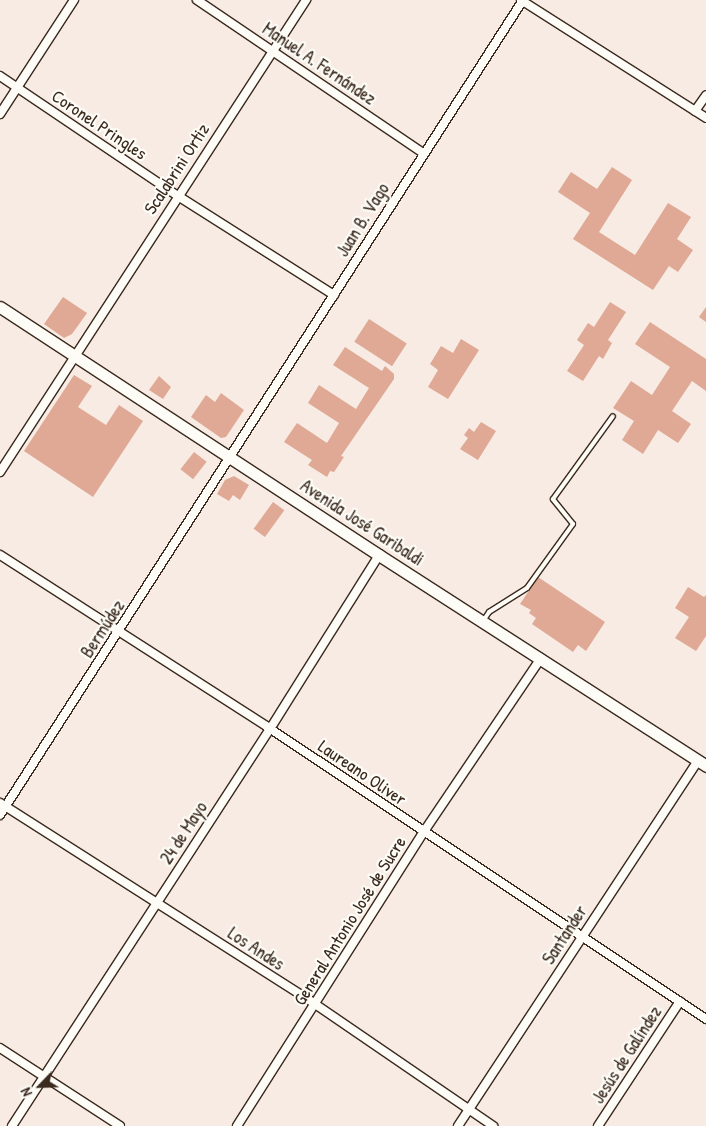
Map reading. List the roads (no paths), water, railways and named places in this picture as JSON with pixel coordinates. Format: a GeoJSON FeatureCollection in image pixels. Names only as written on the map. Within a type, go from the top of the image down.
{"type":"FeatureCollection","features":[{"type":"Feature","properties":{"kind":"main road","name":"Avenida José Garibaldi"},"geometry":{"type":"LineString","coordinates":[[0,307],[379,556],[541,658],[702,763]]}},
{"type":"Feature","properties":{"kind":"street"},"geometry":{"type":"LineString","coordinates":[[0,114],[74,0]]}},
{"type":"Feature","properties":{"kind":"street","name":"Manuel A. Fernández"},"geometry":{"type":"LineString","coordinates":[[197,0],[423,153]]}},
{"type":"Feature","properties":{"kind":"street","name":"Scalabrini Ortiz"},"geometry":{"type":"LineString","coordinates":[[0,472],[306,0]]}},
{"type":"Feature","properties":{"kind":"street"},"geometry":{"type":"LineString","coordinates":[[522,0],[706,118]]}},
{"type":"Feature","properties":{"kind":"street","name":"Juan B. Vago"},"geometry":{"type":"LineString","coordinates":[[230,458],[522,0]]}},
{"type":"Feature","properties":{"kind":"street","name":"Coronel Pringles"},"geometry":{"type":"LineString","coordinates":[[0,76],[178,196],[334,295]]}},
{"type":"Feature","properties":{"kind":"street"},"geometry":{"type":"LineString","coordinates":[[695,111],[706,95]]}},
{"type":"Feature","properties":{"kind":"street","name":"Bermúdez"},"geometry":{"type":"LineString","coordinates":[[0,815],[3,805],[119,632],[230,458]]}},
{"type":"Feature","properties":{"kind":"street","name":"Laureano Oliver"},"geometry":{"type":"LineString","coordinates":[[0,555],[270,729],[581,938],[706,1018]]}},
{"type":"Feature","properties":{"kind":"street","name":"24 de Mayo"},"geometry":{"type":"LineString","coordinates":[[12,1126],[270,729],[379,556]]}},
{"type":"Feature","properties":{"kind":"street","name":"General Antonio José de Sucre"},"geometry":{"type":"LineString","coordinates":[[237,1126],[423,832],[541,658]]}},
{"type":"Feature","properties":{"kind":"street","name":"Santander"},"geometry":{"type":"LineString","coordinates":[[458,1126],[581,938],[702,763]]}},
{"type":"Feature","properties":{"kind":"street","name":"Los Andes"},"geometry":{"type":"LineString","coordinates":[[3,805],[315,1004],[493,1126]]}},
{"type":"Feature","properties":{"kind":"street","name":"Jesús de Galíndez"},"geometry":{"type":"LineString","coordinates":[[598,1126],[680,1001]]}},
{"type":"Feature","properties":{"kind":"street"},"geometry":{"type":"LineString","coordinates":[[0,1048],[120,1126]]}},
{"type":"Feature","properties":{"kind":"lane"},"geometry":{"type":"LineString","coordinates":[[483,621],[488,612],[527,588],[573,524],[553,499],[613,416]]}}]}
